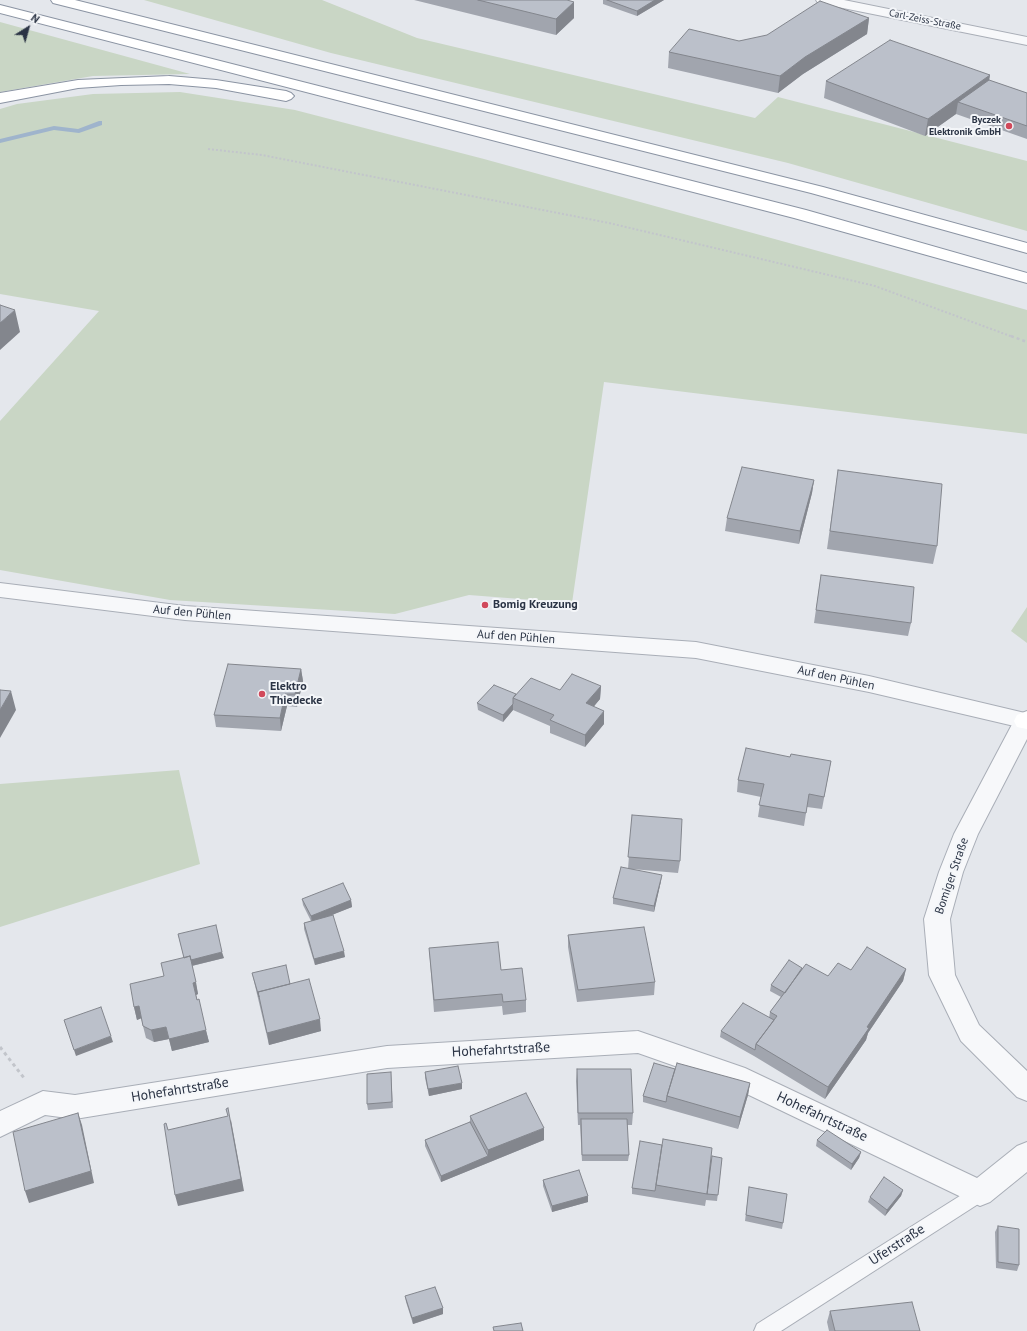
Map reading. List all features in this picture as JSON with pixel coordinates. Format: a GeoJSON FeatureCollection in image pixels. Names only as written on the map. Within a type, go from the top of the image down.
{"type":"FeatureCollection","features":[{"type":"Feature","properties":{"kind":"highway"},"geometry":{"type":"LineString","coordinates":[[58,0],[817,190],[1027,248]]}},
{"type":"Feature","properties":{"kind":"highway"},"geometry":{"type":"LineString","coordinates":[[0,9],[800,214],[1027,278]]}},
{"type":"Feature","properties":{"kind":"highway"},"geometry":{"type":"LineString","coordinates":[[0,98],[78,84],[169,80],[216,84],[477,131]]}},
{"type":"Feature","properties":{"kind":"street","name":"Carl-Zeiss-Straße"},"geometry":{"type":"LineString","coordinates":[[823,0],[1027,41]]}},
{"type":"Feature","properties":{"kind":"street","name":"Auf den Pühlen"},"geometry":{"type":"LineString","coordinates":[[0,590],[185,614],[696,650],[869,684],[1026,720]]}},
{"type":"Feature","properties":{"kind":"street","name":"Bomiger Straße"},"geometry":{"type":"LineString","coordinates":[[1026,720],[966,834],[951,872],[937,919],[942,975],[970,1032],[1027,1089]]}},
{"type":"Feature","properties":{"kind":"street","name":"Hohefahrtstraße"},"geometry":{"type":"LineString","coordinates":[[44,1103],[75,1107],[387,1057],[638,1042],[736,1076],[980,1193]]}},
{"type":"Feature","properties":{"kind":"street"},"geometry":{"type":"LineString","coordinates":[[0,1125],[44,1103]]}},
{"type":"Feature","properties":{"kind":"street","name":"Uferstraße"},"geometry":{"type":"LineString","coordinates":[[980,1193],[1027,1155]]}},
{"type":"Feature","properties":{"kind":"lane","name":"Uferstraße"},"geometry":{"type":"LineString","coordinates":[[767,1330],[980,1193]]}},
{"type":"Feature","properties":{"kind":"path"},"geometry":{"type":"LineString","coordinates":[[208,149],[262,155],[609,223],[876,286],[1027,342]]}},
{"type":"Feature","properties":{"kind":"path"},"geometry":{"type":"LineString","coordinates":[[0,1047],[44,1103]]}},
{"type":"Feature","properties":{"kind":"green space"},"geometry":{"type":"Polygon","coordinates":[[[144,0],[322,0],[417,38],[755,118],[778,97],[1027,161],[1027,231],[788,163],[331,53],[144,0]]]}},
{"type":"Feature","properties":{"kind":"green space"},"geometry":{"type":"Polygon","coordinates":[[[0,22],[190,74],[93,76],[0,92],[0,22]]]}},
{"type":"Feature","properties":{"kind":"green space"},"geometry":{"type":"Polygon","coordinates":[[[180,92],[295,110],[484,159],[1027,310],[1027,434],[604,382],[572,603],[469,595],[395,614],[170,600],[0,570],[0,421],[99,311],[0,294],[0,109],[17,104],[93,94],[180,92]]]}},
{"type":"Feature","properties":{"kind":"green space"},"geometry":{"type":"Polygon","coordinates":[[[1027,607],[1027,643],[1011,631],[1027,607]]]}},
{"type":"Feature","properties":{"kind":"green space"},"geometry":{"type":"Polygon","coordinates":[[[179,770],[200,864],[0,927],[0,784],[179,770]]]}},
{"type":"Feature","properties":{"kind":"building"},"geometry":{"type":"Polygon","coordinates":[[[478,0],[567,0],[574,2],[556,19],[478,0]]]}},
{"type":"Feature","properties":{"kind":"building"},"geometry":{"type":"Polygon","coordinates":[[[607,0],[655,0],[637,11],[607,0]]]}},
{"type":"Feature","properties":{"kind":"building"},"geometry":{"type":"Polygon","coordinates":[[[820,1],[869,18],[805,57],[780,76],[669,52],[689,29],[739,41],[767,35],[820,1]]]}},
{"type":"Feature","properties":{"kind":"building"},"geometry":{"type":"Polygon","coordinates":[[[890,40],[990,75],[928,119],[826,81],[890,40]]]}},
{"type":"Feature","properties":{"kind":"building"},"geometry":{"type":"Polygon","coordinates":[[[989,80],[1027,93],[1027,126],[958,102],[989,80]]]}},
{"type":"Feature","properties":{"kind":"building"},"geometry":{"type":"Polygon","coordinates":[[[0,305],[15,310],[0,323],[0,305]]]}},
{"type":"Feature","properties":{"kind":"building"},"geometry":{"type":"Polygon","coordinates":[[[742,467],[814,480],[800,531],[727,518],[742,467]]]}},
{"type":"Feature","properties":{"kind":"building"},"geometry":{"type":"Polygon","coordinates":[[[838,470],[942,484],[937,546],[830,531],[838,470]]]}},
{"type":"Feature","properties":{"kind":"building"},"geometry":{"type":"Polygon","coordinates":[[[821,575],[914,587],[911,623],[816,610],[821,575]]]}},
{"type":"Feature","properties":{"kind":"building","name":"Elektro Thiedecke"},"geometry":{"type":"Polygon","coordinates":[[[228,664],[301,669],[295,694],[285,694],[280,718],[214,715],[228,664]]]}},
{"type":"Feature","properties":{"kind":"building"},"geometry":{"type":"Polygon","coordinates":[[[572,674],[601,686],[586,703],[604,711],[585,735],[550,720],[554,715],[513,698],[531,678],[560,690],[572,674]]]}},
{"type":"Feature","properties":{"kind":"building"},"geometry":{"type":"Polygon","coordinates":[[[494,685],[516,694],[513,698],[513,704],[503,715],[477,703],[494,685]]]}},
{"type":"Feature","properties":{"kind":"building"},"geometry":{"type":"Polygon","coordinates":[[[0,690],[11,691],[0,710],[0,690]]]}},
{"type":"Feature","properties":{"kind":"building"},"geometry":{"type":"Polygon","coordinates":[[[746,748],[790,757],[791,754],[831,761],[824,797],[809,794],[806,813],[759,805],[764,784],[738,780],[746,748]]]}},
{"type":"Feature","properties":{"kind":"building"},"geometry":{"type":"Polygon","coordinates":[[[632,815],[682,819],[680,861],[628,857],[632,815]]]}},
{"type":"Feature","properties":{"kind":"building"},"geometry":{"type":"Polygon","coordinates":[[[621,867],[662,875],[654,906],[613,898],[621,867]]]}},
{"type":"Feature","properties":{"kind":"building"},"geometry":{"type":"Polygon","coordinates":[[[343,883],[351,900],[311,916],[302,899],[343,883]]]}},
{"type":"Feature","properties":{"kind":"building"},"geometry":{"type":"Polygon","coordinates":[[[333,915],[344,951],[314,959],[304,923],[333,915]]]}},
{"type":"Feature","properties":{"kind":"building"},"geometry":{"type":"Polygon","coordinates":[[[216,925],[222,952],[191,960],[190,956],[184,958],[178,934],[216,925]]]}},
{"type":"Feature","properties":{"kind":"building"},"geometry":{"type":"Polygon","coordinates":[[[644,927],[655,982],[578,990],[568,935],[644,927]]]}},
{"type":"Feature","properties":{"kind":"building"},"geometry":{"type":"Polygon","coordinates":[[[498,942],[501,970],[522,968],[526,1000],[503,1002],[502,994],[434,1000],[429,948],[498,942]]]}},
{"type":"Feature","properties":{"kind":"building"},"geometry":{"type":"Polygon","coordinates":[[[867,947],[906,969],[867,1027],[869,1028],[828,1087],[756,1044],[777,1016],[770,1012],[806,964],[828,976],[838,963],[851,970],[867,947]]]}},
{"type":"Feature","properties":{"kind":"building"},"geometry":{"type":"Polygon","coordinates":[[[190,956],[196,982],[193,983],[197,1000],[199,999],[206,1030],[169,1039],[166,1027],[151,1030],[143,1026],[139,1006],[134,1007],[130,984],[164,976],[161,963],[190,956]]]}},
{"type":"Feature","properties":{"kind":"building"},"geometry":{"type":"Polygon","coordinates":[[[789,960],[802,968],[785,993],[771,985],[789,960]]]}},
{"type":"Feature","properties":{"kind":"building"},"geometry":{"type":"Polygon","coordinates":[[[286,965],[290,984],[258,992],[259,997],[252,973],[286,965]]]}},
{"type":"Feature","properties":{"kind":"building"},"geometry":{"type":"Polygon","coordinates":[[[309,979],[320,1019],[267,1033],[258,992],[309,979]]]}},
{"type":"Feature","properties":{"kind":"building"},"geometry":{"type":"Polygon","coordinates":[[[743,1003],[774,1020],[756,1044],[755,1050],[721,1031],[743,1003]]]}},
{"type":"Feature","properties":{"kind":"building"},"geometry":{"type":"Polygon","coordinates":[[[101,1007],[111,1036],[74,1050],[64,1020],[101,1007]]]}},
{"type":"Feature","properties":{"kind":"building"},"geometry":{"type":"Polygon","coordinates":[[[654,1063],[675,1069],[666,1102],[643,1096],[654,1063]]]}},
{"type":"Feature","properties":{"kind":"building"},"geometry":{"type":"Polygon","coordinates":[[[677,1063],[750,1083],[740,1117],[667,1096],[677,1063]]]}},
{"type":"Feature","properties":{"kind":"building"},"geometry":{"type":"Polygon","coordinates":[[[458,1066],[462,1083],[428,1089],[425,1072],[458,1066]]]}},
{"type":"Feature","properties":{"kind":"building"},"geometry":{"type":"Polygon","coordinates":[[[577,1069],[631,1069],[633,1113],[578,1113],[577,1069]]]}},
{"type":"Feature","properties":{"kind":"building"},"geometry":{"type":"Polygon","coordinates":[[[391,1072],[392,1102],[367,1104],[367,1074],[391,1072]]]}},
{"type":"Feature","properties":{"kind":"building"},"geometry":{"type":"Polygon","coordinates":[[[526,1093],[544,1128],[488,1150],[470,1116],[526,1093]]]}},
{"type":"Feature","properties":{"kind":"building"},"geometry":{"type":"Polygon","coordinates":[[[228,1108],[241,1179],[175,1195],[164,1124],[166,1123],[168,1130],[228,1116],[226,1109],[228,1108]]]}},
{"type":"Feature","properties":{"kind":"building"},"geometry":{"type":"Polygon","coordinates":[[[78,1113],[91,1171],[25,1191],[13,1132],[78,1113]]]}},
{"type":"Feature","properties":{"kind":"building"},"geometry":{"type":"Polygon","coordinates":[[[581,1119],[627,1119],[629,1155],[582,1155],[581,1119]]]}},
{"type":"Feature","properties":{"kind":"building"},"geometry":{"type":"Polygon","coordinates":[[[470,1122],[488,1156],[441,1176],[425,1140],[470,1122]]]}},
{"type":"Feature","properties":{"kind":"building"},"geometry":{"type":"Polygon","coordinates":[[[827,1130],[861,1152],[852,1164],[817,1140],[827,1130]]]}},
{"type":"Feature","properties":{"kind":"building"},"geometry":{"type":"Polygon","coordinates":[[[663,1139],[712,1148],[707,1194],[656,1185],[663,1139]]]}},
{"type":"Feature","properties":{"kind":"building"},"geometry":{"type":"Polygon","coordinates":[[[640,1141],[662,1145],[655,1191],[632,1188],[640,1141]]]}},
{"type":"Feature","properties":{"kind":"building"},"geometry":{"type":"Polygon","coordinates":[[[712,1156],[722,1158],[718,1195],[707,1194],[712,1156]]]}},
{"type":"Feature","properties":{"kind":"building"},"geometry":{"type":"Polygon","coordinates":[[[579,1170],[588,1196],[552,1206],[543,1180],[579,1170]]]}},
{"type":"Feature","properties":{"kind":"building"},"geometry":{"type":"Polygon","coordinates":[[[884,1177],[903,1190],[887,1210],[870,1197],[884,1177]]]}},
{"type":"Feature","properties":{"kind":"building"},"geometry":{"type":"Polygon","coordinates":[[[749,1187],[787,1194],[783,1223],[746,1215],[749,1187]]]}},
{"type":"Feature","properties":{"kind":"building"},"geometry":{"type":"Polygon","coordinates":[[[998,1226],[1019,1229],[1019,1265],[998,1262],[998,1226]]]}},
{"type":"Feature","properties":{"kind":"building"},"geometry":{"type":"Polygon","coordinates":[[[435,1287],[443,1308],[412,1318],[405,1296],[435,1287]]]}},
{"type":"Feature","properties":{"kind":"building"},"geometry":{"type":"Polygon","coordinates":[[[912,1302],[920,1331],[835,1331],[830,1311],[912,1302]]]}},
{"type":"Feature","properties":{"kind":"building"},"geometry":{"type":"Polygon","coordinates":[[[521,1323],[523,1331],[494,1331],[493,1327],[521,1323]]]}},
{"type":"Feature","properties":{"kind":"waterway"},"geometry":{"type":"LineString","coordinates":[[0,141],[54,128],[79,131],[99,123]]}},
{"type":"Feature","properties":{"kind":"place","name":"Byczek Elektronik GmbH"},"geometry":{"type":"Point","coordinates":[1009,126]}},
{"type":"Feature","properties":{"kind":"place","name":"Bomig Kreuzung"},"geometry":{"type":"Point","coordinates":[485,605]}},
{"type":"Feature","properties":{"kind":"place","name":"Elektro Thiedecke"},"geometry":{"type":"Point","coordinates":[262,694]}}]}
